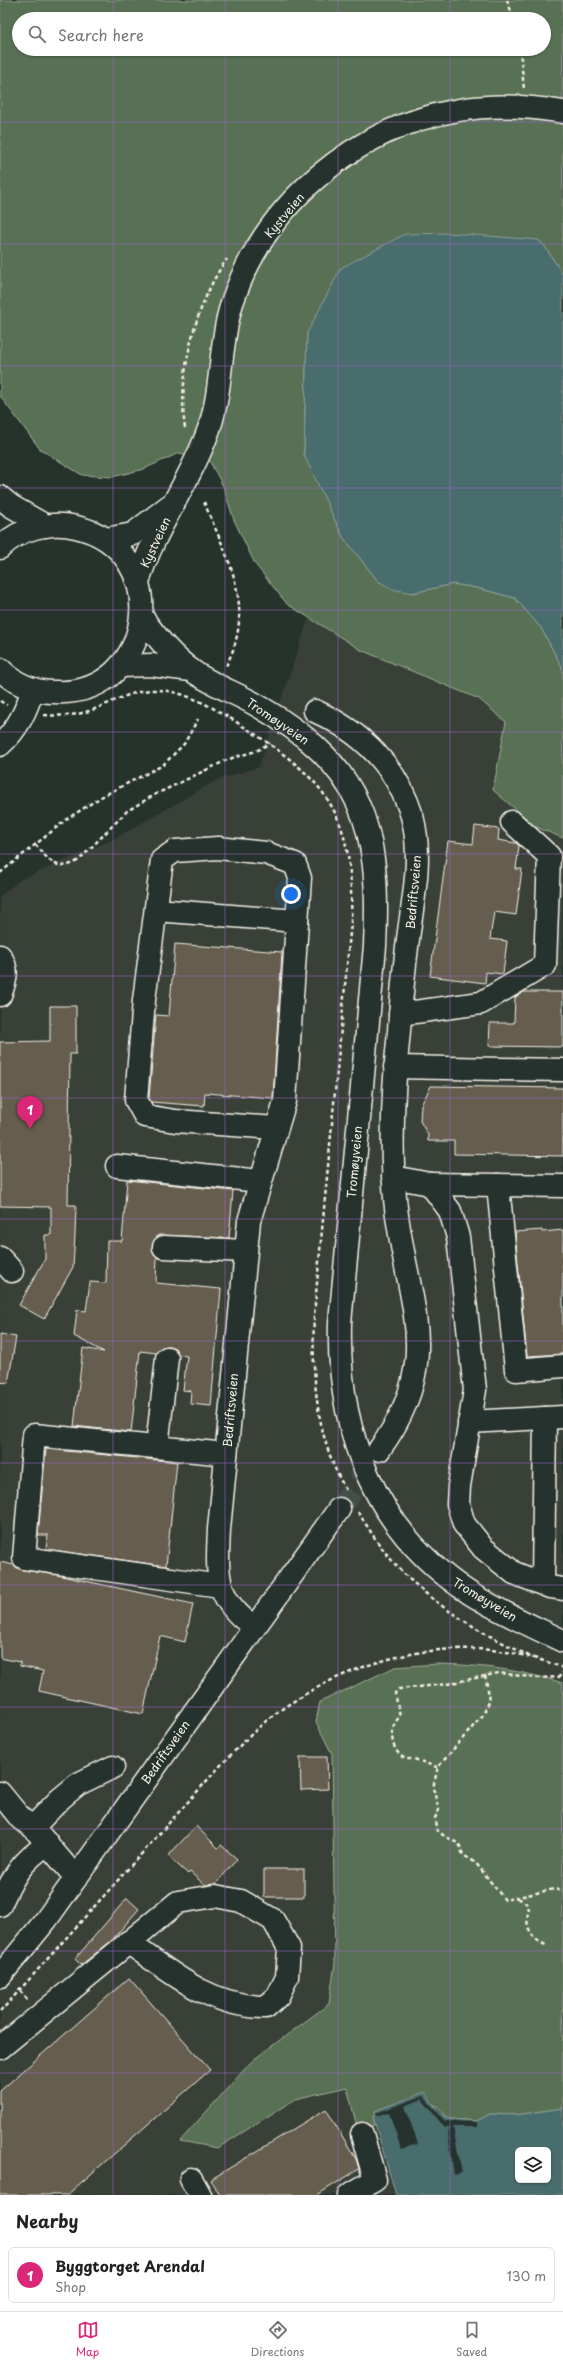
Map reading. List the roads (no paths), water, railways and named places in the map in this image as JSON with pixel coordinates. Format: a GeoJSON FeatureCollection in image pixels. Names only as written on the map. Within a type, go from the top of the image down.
{"type":"FeatureCollection","features":[{"type":"Feature","properties":{"kind":"main road","name":"Kystveien"},"geometry":{"type":"LineString","coordinates":[[138,582],[142,568],[173,502],[192,469],[210,426],[217,395],[226,325],[240,282],[265,236],[296,197],[346,154],[381,134],[419,120],[459,110],[491,107],[518,106],[563,112]]}},
{"type":"Feature","properties":{"kind":"main road"},"geometry":{"type":"LineString","coordinates":[[0,497],[11,506],[46,526]]}},
{"type":"Feature","properties":{"kind":"main road","name":"Kystveien"},"geometry":{"type":"LineString","coordinates":[[106,539],[133,534],[173,502]]}},
{"type":"Feature","properties":{"kind":"main road"},"geometry":{"type":"LineString","coordinates":[[0,548],[23,533],[58,524],[77,527],[106,539],[125,558],[138,582],[141,594],[142,617],[135,643],[120,666],[99,682],[73,692],[46,692],[33,689],[13,680],[0,670]]}},
{"type":"Feature","properties":{"kind":"main road","name":"Tromøyveien"},"geometry":{"type":"LineString","coordinates":[[142,617],[156,637],[191,670],[284,722],[325,756],[355,796],[372,842],[377,900],[375,946],[339,1336],[340,1377],[345,1408],[358,1452],[370,1481],[386,1508],[424,1556],[471,1593],[506,1614],[563,1641]]}},
{"type":"Feature","properties":{"kind":"main road","name":"Tromøyveien"},"geometry":{"type":"LineString","coordinates":[[120,666],[151,665],[191,670]]}},
{"type":"Feature","properties":{"kind":"main road"},"geometry":{"type":"LineString","coordinates":[[0,745],[10,736],[25,712],[33,689]]}},
{"type":"Feature","properties":{"kind":"main road","name":"Bedriftsveien"},"geometry":{"type":"LineString","coordinates":[[315,712],[351,731],[372,748],[396,780],[412,816],[417,847],[417,869],[400,1014],[391,1119],[393,1178],[400,1242],[415,1311],[418,1338],[417,1362],[414,1381],[404,1409],[379,1450]]}},
{"type":"Feature","properties":{"kind":"main road"},"geometry":{"type":"LineString","coordinates":[[400,1014],[481,1003],[545,965],[549,856],[512,822]]}},
{"type":"Feature","properties":{"kind":"main road","name":"Bedriftsveien"},"geometry":{"type":"LineString","coordinates":[[254,1626],[241,1618],[223,1595],[220,1586],[218,1557],[226,1454],[249,1221],[285,1101],[300,878],[295,864],[266,853],[218,848],[174,851],[162,860],[144,1000],[136,1100],[145,1116],[174,1121],[276,1128]]}},
{"type":"Feature","properties":{"kind":"main road"},"geometry":{"type":"LineString","coordinates":[[156,910],[297,921]]}},
{"type":"Feature","properties":{"kind":"main road"},"geometry":{"type":"LineString","coordinates":[[0,956],[5,963],[6,979],[0,995]]}},
{"type":"Feature","properties":{"kind":"main road"},"geometry":{"type":"LineString","coordinates":[[395,1067],[563,1070]]}},
{"type":"Feature","properties":{"kind":"main road"},"geometry":{"type":"LineString","coordinates":[[117,1166],[260,1181]]}},
{"type":"Feature","properties":{"kind":"main road"},"geometry":{"type":"LineString","coordinates":[[393,1178],[430,1184],[563,1186]]}},
{"type":"Feature","properties":{"kind":"main road"},"geometry":{"type":"LineString","coordinates":[[430,1184],[450,1211],[458,1237],[475,1390],[469,1422],[459,1486],[458,1504],[464,1524],[483,1548],[514,1573],[553,1586],[554,1418],[469,1422]]}},
{"type":"Feature","properties":{"kind":"main road"},"geometry":{"type":"LineString","coordinates":[[498,1185],[516,1370],[563,1366]]}},
{"type":"Feature","properties":{"kind":"main road"},"geometry":{"type":"LineString","coordinates":[[164,1247],[245,1251]]}},
{"type":"Feature","properties":{"kind":"main road"},"geometry":{"type":"LineString","coordinates":[[157,1447],[167,1358]]}},
{"type":"Feature","properties":{"kind":"main road"},"geometry":{"type":"LineString","coordinates":[[220,1586],[24,1558],[34,1435],[226,1454]]}},
{"type":"Feature","properties":{"kind":"main road","name":"Bedriftsveien"},"geometry":{"type":"LineString","coordinates":[[0,1976],[25,1948],[254,1626],[347,1502]]}},
{"type":"Feature","properties":{"kind":"main road"},"geometry":{"type":"LineString","coordinates":[[33,1828],[60,1799],[78,1784],[113,1767]]}},
{"type":"Feature","properties":{"kind":"main road"},"geometry":{"type":"LineString","coordinates":[[0,1793],[21,1819],[33,1828],[48,1844],[76,1878]]}},
{"type":"Feature","properties":{"kind":"main road"},"geometry":{"type":"LineString","coordinates":[[0,1905],[16,1872],[32,1854],[48,1844]]}},
{"type":"Feature","properties":{"kind":"main road"},"geometry":{"type":"LineString","coordinates":[[0,2048],[128,1942],[178,1902],[215,1896],[241,1901],[273,1920],[290,1948],[287,1977],[278,1996],[266,2007],[245,2007],[210,1996],[174,1975],[128,1942]]}},
{"type":"Feature","properties":{"kind":"main road"},"geometry":{"type":"LineString","coordinates":[[349,2195],[375,2180],[362,2134]]}},
{"type":"Feature","properties":{"kind":"water"},"geometry":{"type":"Polygon","coordinates":[[[449,233],[538,240],[544,245],[563,275],[563,669],[541,628],[515,598],[477,588],[453,584],[412,593],[392,589],[378,581],[343,537],[304,455],[307,333],[341,268],[405,234],[449,233]]]}},
{"type":"Feature","properties":{"kind":"water"},"geometry":{"type":"Polygon","coordinates":[[[425,2092],[442,2114],[449,2119],[477,2121],[490,2114],[516,2115],[563,2108],[563,2195],[396,2195],[373,2117],[376,2115],[375,2111],[425,2092]]]}},
{"type":"Feature","properties":{"kind":"tunnel"},"geometry":{"type":"LineString","coordinates":[[339,1509],[376,1456]]}},
{"type":"Feature","properties":{"kind":"place","name":"Byggtorget Arendal"},"geometry":{"type":"Point","coordinates":[30,1129]}}]}
